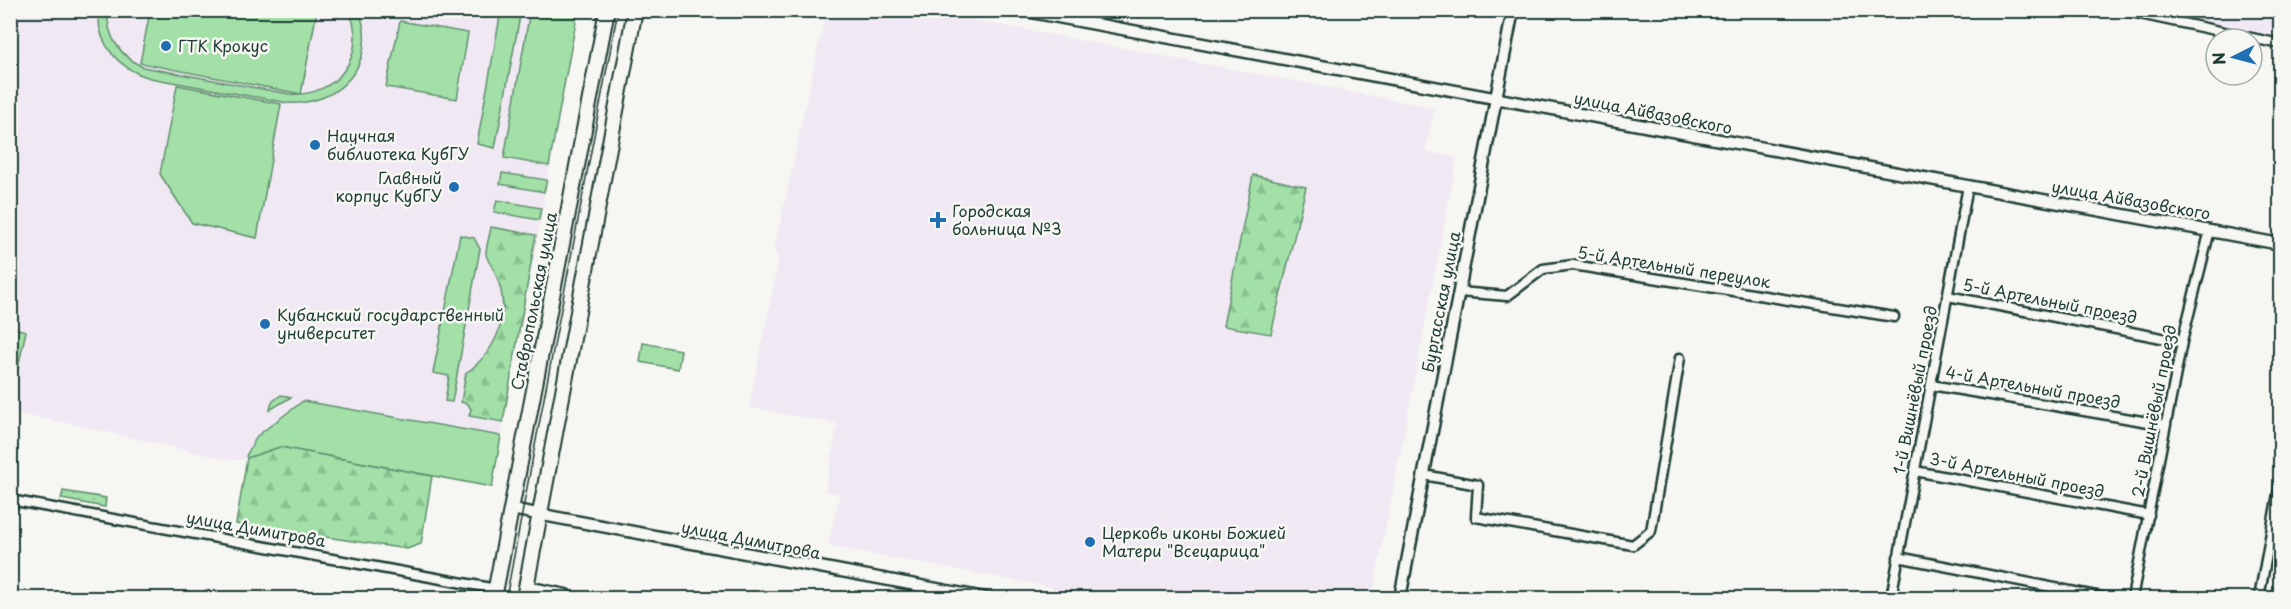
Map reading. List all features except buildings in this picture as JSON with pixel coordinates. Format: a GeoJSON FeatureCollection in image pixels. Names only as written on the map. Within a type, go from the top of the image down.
{"type":"FeatureCollection","features":[{"type":"Feature","properties":{"kind":"main road","name":"Ставропольская улица"},"geometry":{"type":"LineString","coordinates":[[495,594],[606,10]]}},
{"type":"Feature","properties":{"kind":"main road"},"geometry":{"type":"LineString","coordinates":[[526,592],[635,10]]}},
{"type":"Feature","properties":{"kind":"street","name":"улица Айвазовского"},"geometry":{"type":"LineString","coordinates":[[1020,10],[2280,244]]}},
{"type":"Feature","properties":{"kind":"street","name":"Бургасская улица"},"geometry":{"type":"LineString","coordinates":[[1400,598],[1513,10]]}},
{"type":"Feature","properties":{"kind":"street"},"geometry":{"type":"LineString","coordinates":[[2121,10],[2280,44]]}},
{"type":"Feature","properties":{"kind":"street","name":"1-й Вишнёвый проезд"},"geometry":{"type":"LineString","coordinates":[[1891,598],[1968,186]]}},
{"type":"Feature","properties":{"kind":"street","name":"2-й Вишнёвый проезд"},"geometry":{"type":"LineString","coordinates":[[2132,598],[2182,342],[2210,230]]}},
{"type":"Feature","properties":{"kind":"street","name":"5-й Артельный переулок"},"geometry":{"type":"LineString","coordinates":[[1459,292],[1507,296],[1543,268],[1574,265],[1894,317]]}},
{"type":"Feature","properties":{"kind":"street","name":"5-й Артельный проезд"},"geometry":{"type":"LineString","coordinates":[[1948,296],[2182,342]]}},
{"type":"Feature","properties":{"kind":"street"},"geometry":{"type":"LineString","coordinates":[[1424,475],[1478,485],[1476,517],[1633,545],[1651,531],[1680,358]]}},
{"type":"Feature","properties":{"kind":"street","name":"4-й Артельный проезд"},"geometry":{"type":"LineString","coordinates":[[1931,385],[2166,425]]}},
{"type":"Feature","properties":{"kind":"street","name":"3-й Артельный проезд"},"geometry":{"type":"LineString","coordinates":[[1915,471],[2149,515]]}},
{"type":"Feature","properties":{"kind":"street"},"geometry":{"type":"LineString","coordinates":[[2259,598],[2280,483]]}},
{"type":"Feature","properties":{"kind":"street","name":"улица Димитрова"},"geometry":{"type":"LineString","coordinates":[[10,500],[495,594]]}},
{"type":"Feature","properties":{"kind":"street","name":"улица Димитрова"},"geometry":{"type":"LineString","coordinates":[[511,509],[944,595],[984,598]]}},
{"type":"Feature","properties":{"kind":"street"},"geometry":{"type":"LineString","coordinates":[[1898,557],[2106,598]]}},
{"type":"Feature","properties":{"kind":"street"},"geometry":{"type":"LineString","coordinates":[[526,592],[566,594],[567,598]]}},
{"type":"Feature","properties":{"kind":"shaded area","name":"Кубанский государственный университет"},"geometry":{"type":"Polygon","coordinates":[[[17,11],[578,11],[492,487],[280,447],[242,460],[230,460],[67,423],[11,413],[10,40],[17,11]]]}},
{"type":"Feature","properties":{"kind":"shaded area"},"geometry":{"type":"Polygon","coordinates":[[[826,11],[926,11],[1434,108],[1425,152],[1457,158],[1372,598],[1084,598],[1055,593],[1051,587],[828,546],[840,494],[825,491],[838,424],[749,407],[779,259],[774,252],[826,11]]]}},
{"type":"Feature","properties":{"kind":"shaded area"},"geometry":{"type":"Polygon","coordinates":[[[2155,11],[2280,11],[2280,37],[2264,34],[2264,27],[2232,27],[2155,11]]]}},
{"type":"Feature","properties":{"kind":"green space"},"geometry":{"type":"Polygon","coordinates":[[[99,11],[108,11],[109,29],[121,51],[143,67],[289,94],[321,89],[334,81],[344,70],[351,58],[355,43],[354,27],[349,11],[359,11],[364,30],[364,47],[359,63],[339,89],[307,102],[288,103],[150,78],[139,74],[119,62],[112,54],[101,34],[99,11]]]}},
{"type":"Feature","properties":{"kind":"green space"},"geometry":{"type":"Polygon","coordinates":[[[150,11],[317,11],[301,94],[140,63],[150,11]]]}},
{"type":"Feature","properties":{"kind":"green space"},"geometry":{"type":"Polygon","coordinates":[[[501,11],[521,11],[495,148],[477,144],[501,11]]]}},
{"type":"Feature","properties":{"kind":"green space"},"geometry":{"type":"Polygon","coordinates":[[[530,11],[578,11],[549,166],[504,158],[530,11]]]}},
{"type":"Feature","properties":{"kind":"green space"},"geometry":{"type":"Polygon","coordinates":[[[400,21],[468,33],[457,99],[386,87],[400,21]]]}},
{"type":"Feature","properties":{"kind":"green space"},"geometry":{"type":"Polygon","coordinates":[[[177,85],[281,104],[257,238],[192,223],[160,174],[177,85]]]}},
{"type":"Feature","properties":{"kind":"green space"},"geometry":{"type":"Polygon","coordinates":[[[502,173],[547,180],[544,192],[500,184],[502,173]]]}},
{"type":"Feature","properties":{"kind":"green space"},"geometry":{"type":"Polygon","coordinates":[[[1253,175],[1306,187],[1271,334],[1223,326],[1253,175]]]}},
{"type":"Feature","properties":{"kind":"green space"},"geometry":{"type":"Polygon","coordinates":[[[497,200],[541,208],[539,220],[494,212],[497,200]]]}},
{"type":"Feature","properties":{"kind":"green space"},"geometry":{"type":"Polygon","coordinates":[[[491,227],[536,235],[503,422],[469,416],[471,409],[468,404],[461,402],[466,373],[477,364],[494,342],[502,317],[501,289],[486,254],[491,227]]]}},
{"type":"Feature","properties":{"kind":"green space"},"geometry":{"type":"Polygon","coordinates":[[[460,235],[474,238],[480,249],[452,402],[445,401],[449,376],[433,373],[460,235]]]}},
{"type":"Feature","properties":{"kind":"green space"},"geometry":{"type":"Polygon","coordinates":[[[10,327],[26,331],[18,368],[11,366],[10,327]]]}},
{"type":"Feature","properties":{"kind":"green space"},"geometry":{"type":"Polygon","coordinates":[[[643,343],[681,350],[678,369],[640,362],[643,343]]]}},
{"type":"Feature","properties":{"kind":"green space"},"geometry":{"type":"Polygon","coordinates":[[[281,395],[291,397],[270,410],[272,402],[281,395]]]}},
{"type":"Feature","properties":{"kind":"green space"},"geometry":{"type":"Polygon","coordinates":[[[303,401],[501,436],[492,487],[280,447],[247,458],[257,436],[303,401]]]}},
{"type":"Feature","properties":{"kind":"green space"},"geometry":{"type":"Polygon","coordinates":[[[280,447],[432,476],[421,544],[407,549],[236,524],[247,458],[280,447]]]}},
{"type":"Feature","properties":{"kind":"green space"},"geometry":{"type":"Polygon","coordinates":[[[63,491],[106,498],[105,507],[61,499],[63,491]]]}},
{"type":"Feature","properties":{"kind":"tram line"},"geometry":{"type":"LineString","coordinates":[[506,598],[618,10]]}},
{"type":"Feature","properties":{"kind":"place","name":"ГТК Крокус"},"geometry":{"type":"Point","coordinates":[166,46]}},
{"type":"Feature","properties":{"kind":"place","name":"Научная библиотека КубГУ"},"geometry":{"type":"Point","coordinates":[315,145]}},
{"type":"Feature","properties":{"kind":"place","name":"Главный корпус КубГУ"},"geometry":{"type":"Point","coordinates":[454,187]}},
{"type":"Feature","properties":{"kind":"place","name":"Городская больница №3"},"geometry":{"type":"Point","coordinates":[938,220]}},
{"type":"Feature","properties":{"kind":"place","name":"Кубанский государственный университет"},"geometry":{"type":"Point","coordinates":[265,324]}},
{"type":"Feature","properties":{"kind":"place","name":"Церковь иконы Божией Матери \"Всецарица\""},"geometry":{"type":"Point","coordinates":[1090,542]}}]}
